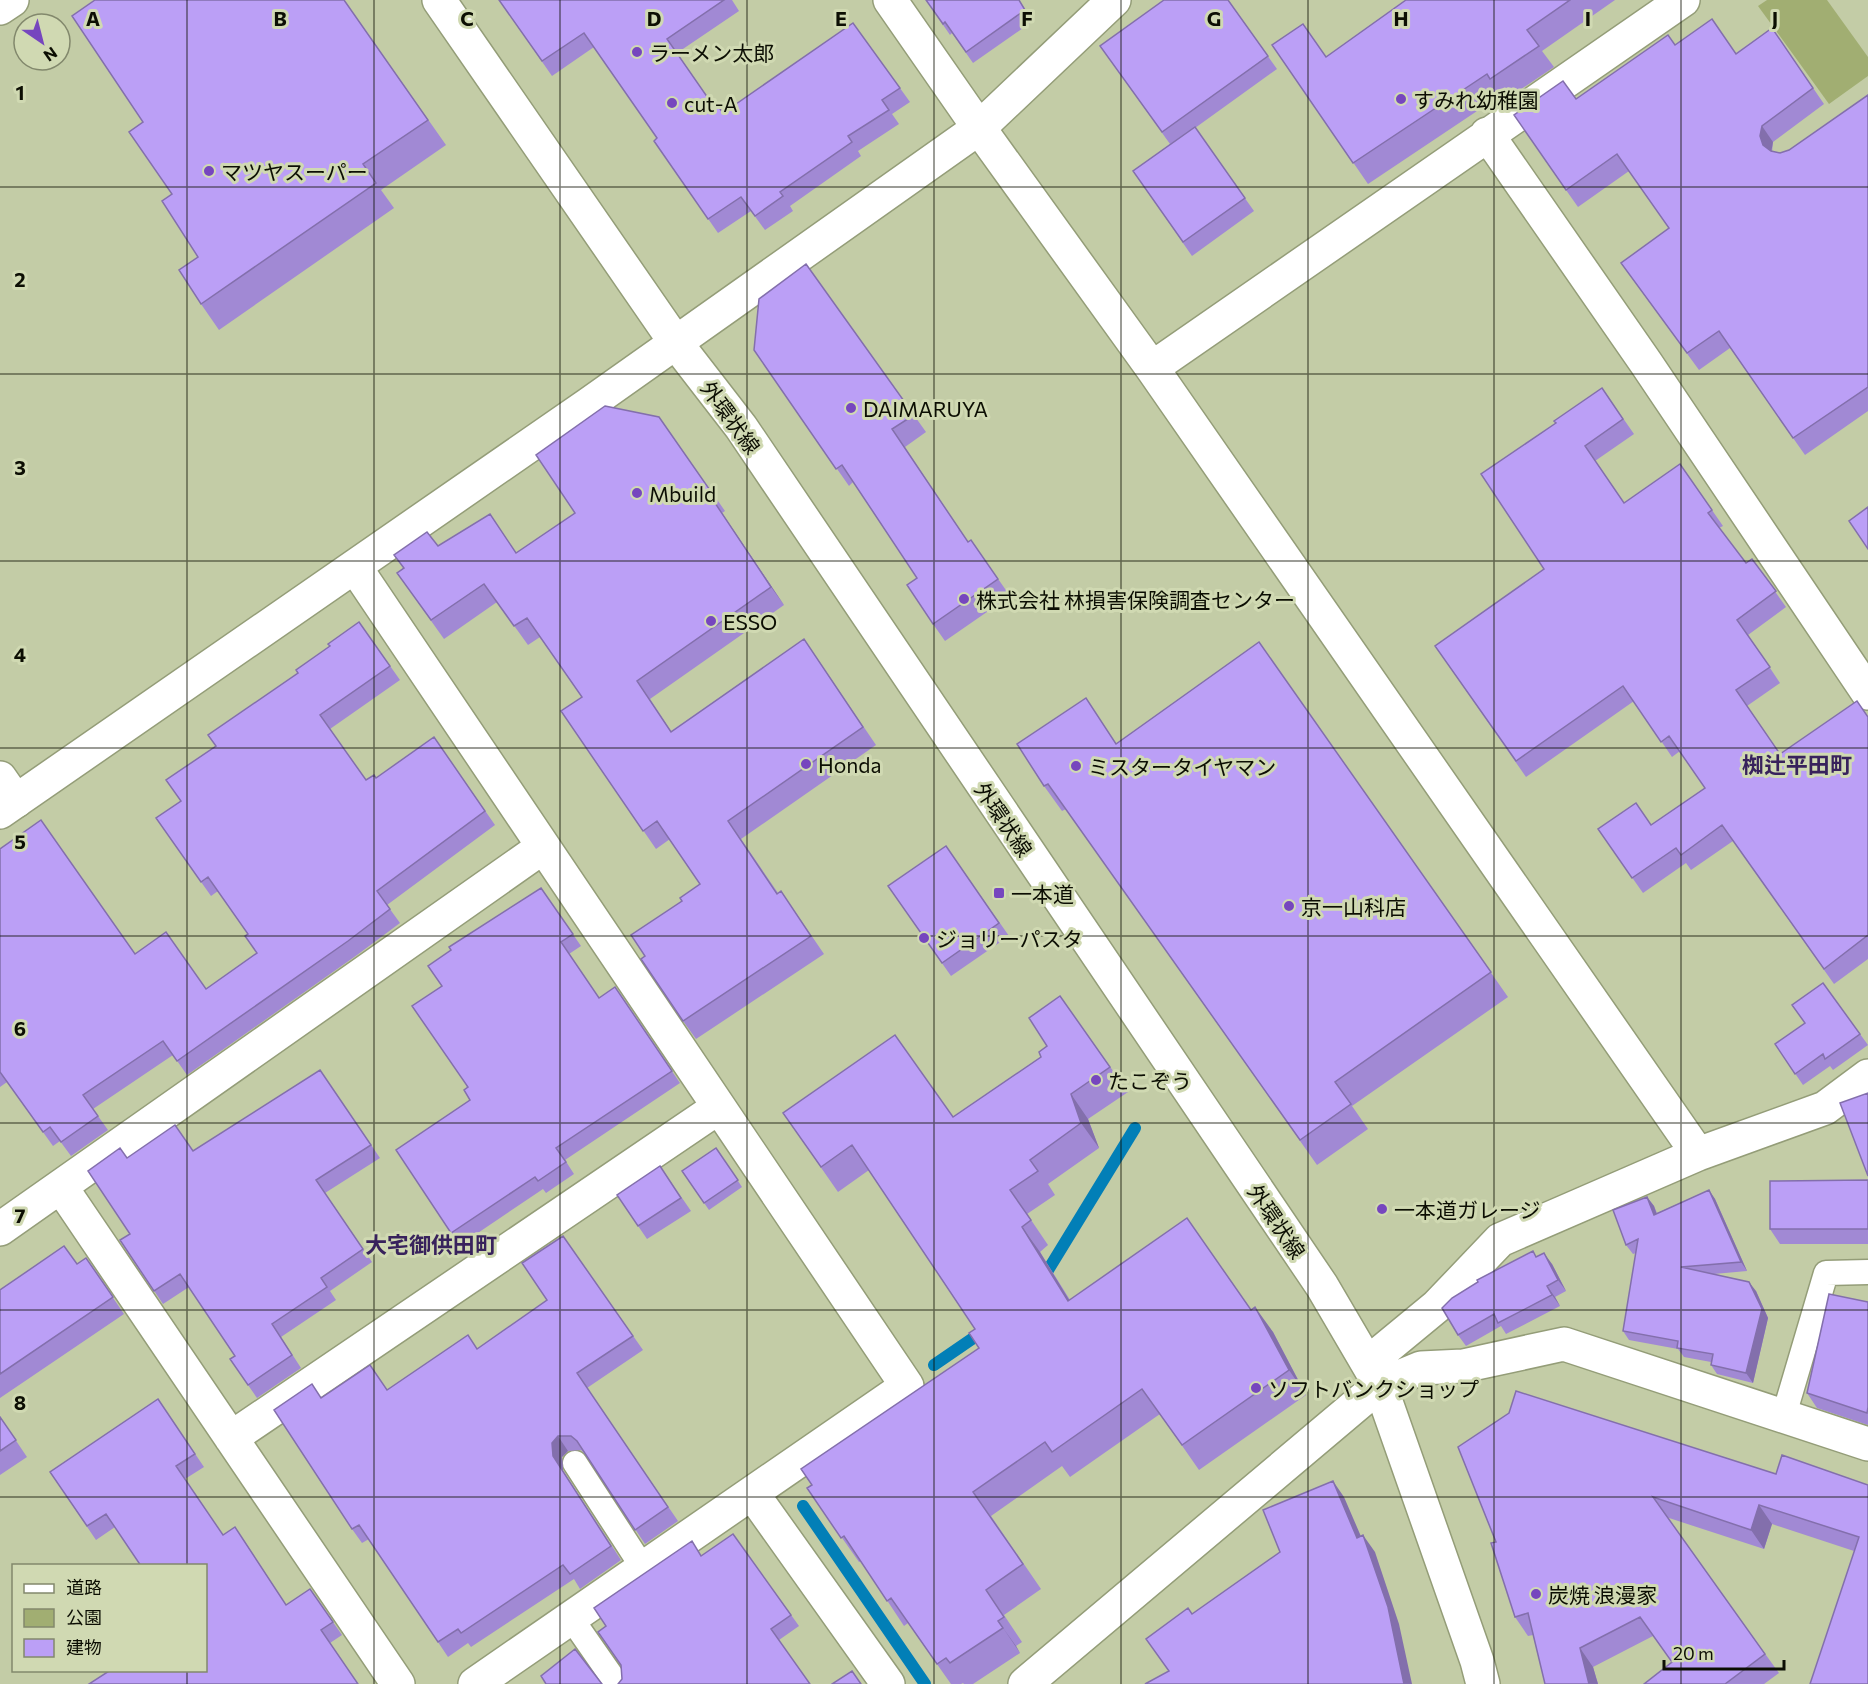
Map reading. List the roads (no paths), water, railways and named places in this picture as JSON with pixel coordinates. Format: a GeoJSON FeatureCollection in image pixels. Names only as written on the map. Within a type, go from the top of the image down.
{"type":"FeatureCollection","features":[{"type":"Feature","properties":{"kind":"street"},"geometry":{"type":"LineString","coordinates":[[0,8],[12,0]]}},
{"type":"Feature","properties":{"kind":"street","name":"外環状線"},"geometry":{"type":"LineString","coordinates":[[439,0],[676,343],[741,428],[1322,1286],[1380,1385],[1478,1661],[1483,1684]]}},
{"type":"Feature","properties":{"kind":"street"},"geometry":{"type":"LineString","coordinates":[[890,0],[1152,368],[1698,1154]]}},
{"type":"Feature","properties":{"kind":"street"},"geometry":{"type":"LineString","coordinates":[[5,797],[355,567],[979,128],[1113,0]]}},
{"type":"Feature","properties":{"kind":"street"},"geometry":{"type":"LineString","coordinates":[[1152,368],[1683,0]]}},
{"type":"Feature","properties":{"kind":"street"},"geometry":{"type":"LineString","coordinates":[[1487,134],[1647,363],[1868,693]]}},
{"type":"Feature","properties":{"kind":"street"},"geometry":{"type":"LineString","coordinates":[[355,567],[907,1386],[475,1684]]}},
{"type":"Feature","properties":{"kind":"street"},"geometry":{"type":"LineString","coordinates":[[0,1229],[543,847]]}},
{"type":"Feature","properties":{"kind":"street"},"geometry":{"type":"LineString","coordinates":[[1380,1385],[1380,1353],[1437,1306],[1500,1240],[1698,1154],[1825,1108],[1868,1076]]}},
{"type":"Feature","properties":{"kind":"street"},"geometry":{"type":"LineString","coordinates":[[231,1438],[719,1107]]}},
{"type":"Feature","properties":{"kind":"street"},"geometry":{"type":"LineString","coordinates":[[61,1187],[398,1684]]}},
{"type":"Feature","properties":{"kind":"street"},"geometry":{"type":"LineString","coordinates":[[1036,1680],[1380,1385],[1421,1368],[1462,1366],[1564,1344],[1868,1444]]}},
{"type":"Feature","properties":{"kind":"street"},"geometry":{"type":"LineString","coordinates":[[752,1493],[888,1684]]}},
{"type":"Feature","properties":{"kind":"lane"},"geometry":{"type":"LineString","coordinates":[[1784,1415],[1826,1273],[1868,1272]]}},
{"type":"Feature","properties":{"kind":"lane"},"geometry":{"type":"LineString","coordinates":[[575,1463],[643,1568]]}},
{"type":"Feature","properties":{"kind":"lane"},"geometry":{"type":"LineString","coordinates":[[571,1618],[617,1684]]}},
{"type":"Feature","properties":{"kind":"waterway"},"geometry":{"type":"LineString","coordinates":[[1042,1280],[1135,1128]]}},
{"type":"Feature","properties":{"kind":"waterway"},"geometry":{"type":"LineString","coordinates":[[934,1365],[985,1330]]}},
{"type":"Feature","properties":{"kind":"waterway"},"geometry":{"type":"LineString","coordinates":[[803,1506],[925,1684]]}},
{"type":"Feature","properties":{"kind":"place","name":"ラーメン太郎"},"geometry":{"type":"Point","coordinates":[637,52]}},
{"type":"Feature","properties":{"kind":"place","name":"すみれ幼稚園"},"geometry":{"type":"Point","coordinates":[1401,99]}},
{"type":"Feature","properties":{"kind":"place","name":"cut-A"},"geometry":{"type":"Point","coordinates":[672,103]}},
{"type":"Feature","properties":{"kind":"place","name":"マツヤスーパー"},"geometry":{"type":"Point","coordinates":[209,171]}},
{"type":"Feature","properties":{"kind":"place","name":"DAIMARUYA"},"geometry":{"type":"Point","coordinates":[851,408]}},
{"type":"Feature","properties":{"kind":"place","name":"Mbuild"},"geometry":{"type":"Point","coordinates":[637,493]}},
{"type":"Feature","properties":{"kind":"place","name":"株式会社 林損害保険調査センター"},"geometry":{"type":"Point","coordinates":[964,599]}},
{"type":"Feature","properties":{"kind":"place","name":"ESSO"},"geometry":{"type":"Point","coordinates":[711,621]}},
{"type":"Feature","properties":{"kind":"place","name":"Honda"},"geometry":{"type":"Point","coordinates":[806,764]}},
{"type":"Feature","properties":{"kind":"place","name":"ミスタータイヤマン"},"geometry":{"type":"Point","coordinates":[1076,766]}},
{"type":"Feature","properties":{"kind":"place","name":"一本道"},"geometry":{"type":"Point","coordinates":[999,893]}},
{"type":"Feature","properties":{"kind":"place","name":"京一山科店"},"geometry":{"type":"Point","coordinates":[1289,906]}},
{"type":"Feature","properties":{"kind":"place","name":"ジョリーパスタ"},"geometry":{"type":"Point","coordinates":[924,938]}},
{"type":"Feature","properties":{"kind":"place","name":"たこぞう"},"geometry":{"type":"Point","coordinates":[1096,1080]}},
{"type":"Feature","properties":{"kind":"place","name":"一本道ガレージ"},"geometry":{"type":"Point","coordinates":[1382,1209]}},
{"type":"Feature","properties":{"kind":"place","name":"ソフトバンクショップ"},"geometry":{"type":"Point","coordinates":[1256,1388]}},
{"type":"Feature","properties":{"kind":"place","name":"炭焼 浪漫家"},"geometry":{"type":"Point","coordinates":[1536,1594]}},
{"type":"Feature","properties":{"kind":"district","name":"椥辻平田町"},"geometry":{"type":"Point","coordinates":[1797,764]}},
{"type":"Feature","properties":{"kind":"district","name":"大宅御供田町"},"geometry":{"type":"Point","coordinates":[431,1244]}}]}
